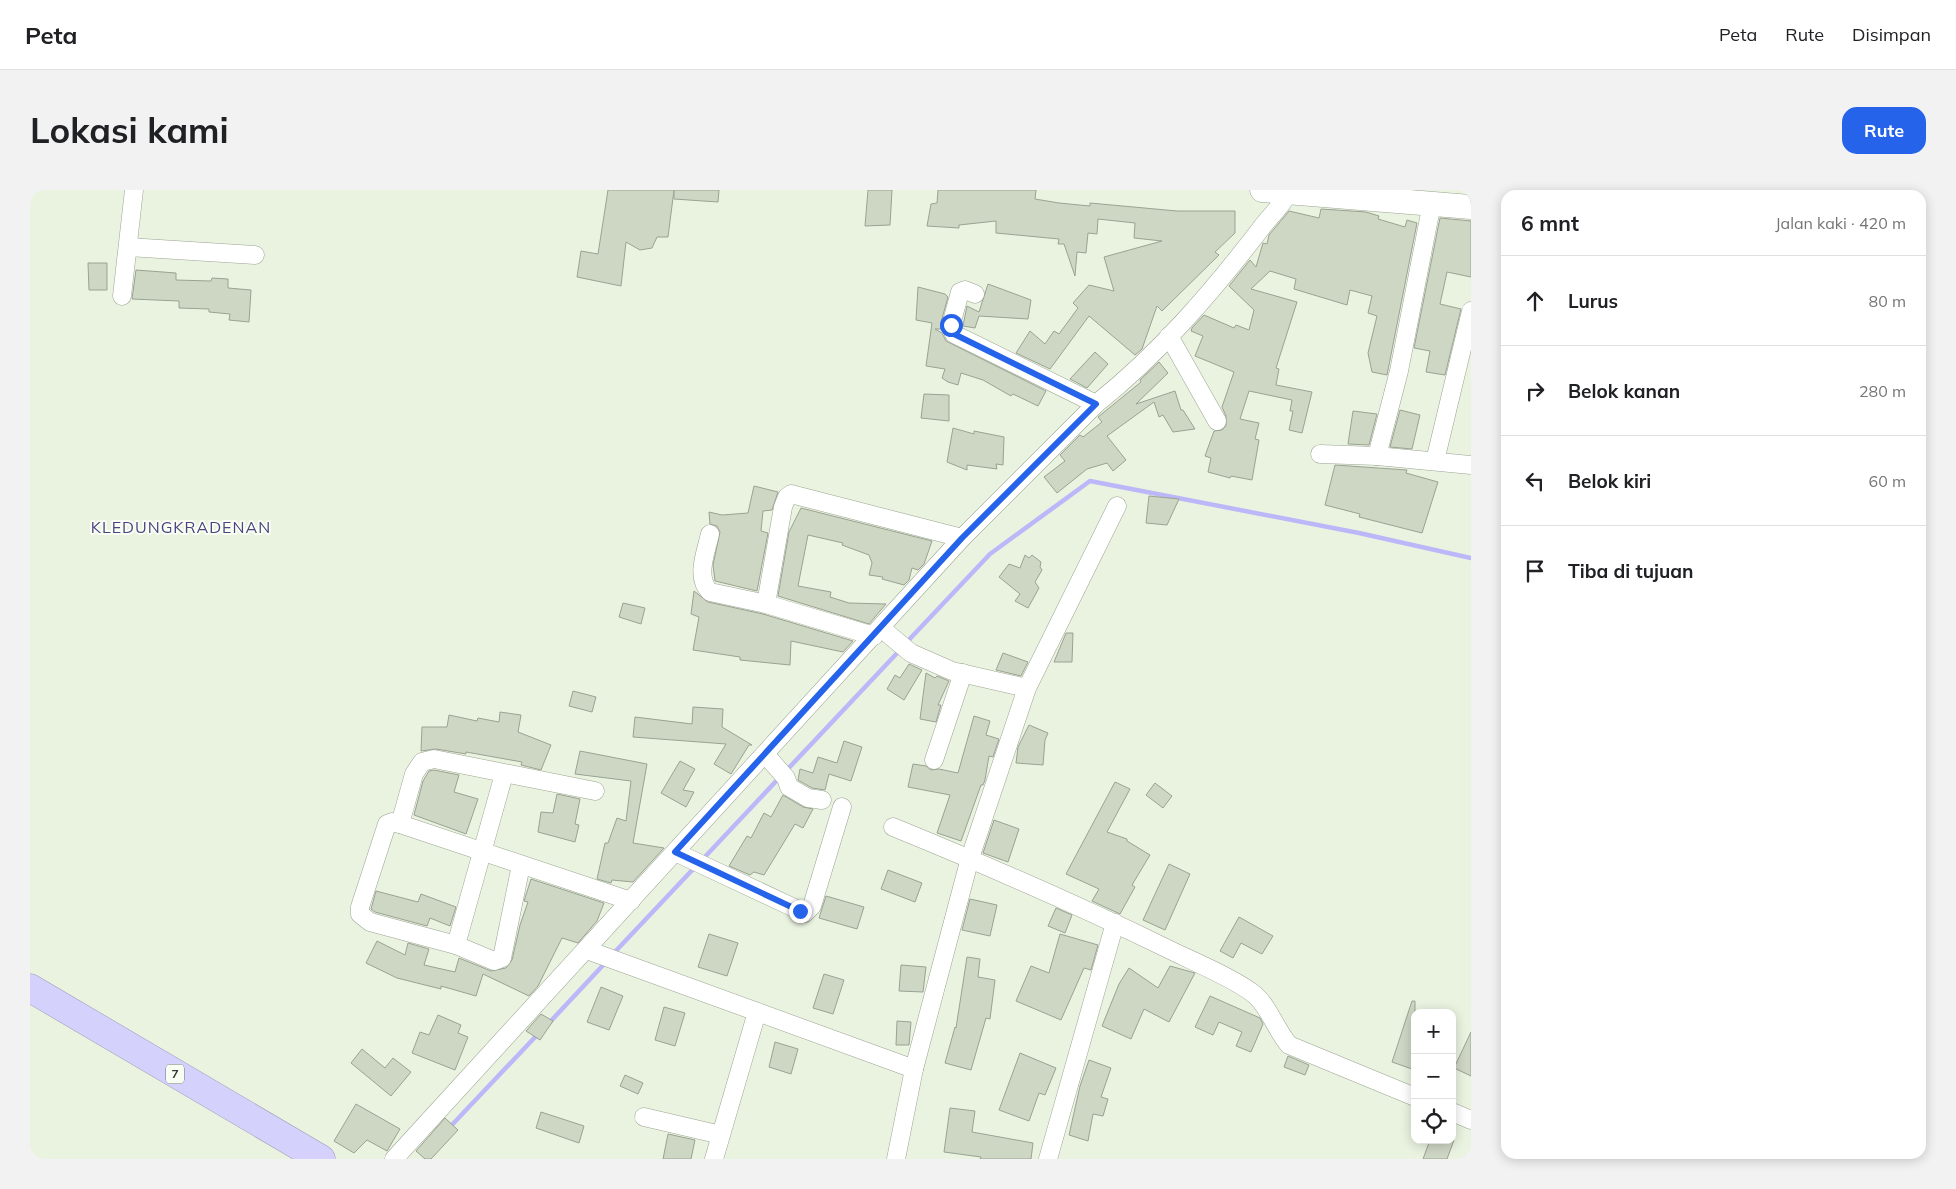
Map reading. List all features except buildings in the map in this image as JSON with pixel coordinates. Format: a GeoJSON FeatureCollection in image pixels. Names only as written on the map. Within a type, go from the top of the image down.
{"type":"FeatureCollection","features":[{"type":"Feature","properties":{"kind":"highway","name":"7"},"geometry":{"type":"LineString","coordinates":[[30,988],[321,1159]]}},
{"type":"Feature","properties":{"kind":"main road"},"geometry":{"type":"LineString","coordinates":[[1262,190],[1471,207]]}},
{"type":"Feature","properties":{"kind":"street"},"geometry":{"type":"LineString","coordinates":[[122,296],[134,190]]}},
{"type":"Feature","properties":{"kind":"street"},"geometry":{"type":"LineString","coordinates":[[394,1159],[675,852],[769,759],[877,632],[962,538],[1096,404],[1120,385],[1169,336],[1230,268],[1289,192]]}},
{"type":"Feature","properties":{"kind":"street"},"geometry":{"type":"LineString","coordinates":[[1377,456],[1399,371],[1432,203]]}},
{"type":"Feature","properties":{"kind":"street"},"geometry":{"type":"LineString","coordinates":[[128,247],[255,255]]}},
{"type":"Feature","properties":{"kind":"street"},"geometry":{"type":"LineString","coordinates":[[975,294],[965,290],[960,292],[951,325],[954,334],[1096,404]]}},
{"type":"Feature","properties":{"kind":"street"},"geometry":{"type":"LineString","coordinates":[[1435,461],[1471,310]]}},
{"type":"Feature","properties":{"kind":"street"},"geometry":{"type":"LineString","coordinates":[[1169,336],[1217,421]]}},
{"type":"Feature","properties":{"kind":"street"},"geometry":{"type":"LineString","coordinates":[[1320,454],[1377,456],[1471,465]]}},
{"type":"Feature","properties":{"kind":"street"},"geometry":{"type":"LineString","coordinates":[[766,604],[783,507],[787,497],[791,494],[962,538]]}},
{"type":"Feature","properties":{"kind":"street"},"geometry":{"type":"LineString","coordinates":[[896,1159],[914,1069],[970,858],[1027,688],[1117,506]]}},
{"type":"Feature","properties":{"kind":"street"},"geometry":{"type":"LineString","coordinates":[[710,534],[702,571],[704,586],[710,592],[877,632],[897,641],[911,653],[963,673],[1027,688]]}},
{"type":"Feature","properties":{"kind":"street"},"geometry":{"type":"LineString","coordinates":[[934,760],[963,673]]}},
{"type":"Feature","properties":{"kind":"street"},"geometry":{"type":"LineString","coordinates":[[400,824],[414,774],[422,762],[434,759],[595,791]]}},
{"type":"Feature","properties":{"kind":"street"},"geometry":{"type":"LineString","coordinates":[[769,759],[786,778],[789,787],[808,798],[822,800]]}},
{"type":"Feature","properties":{"kind":"street"},"geometry":{"type":"LineString","coordinates":[[456,945],[504,774]]}},
{"type":"Feature","properties":{"kind":"street"},"geometry":{"type":"LineString","coordinates":[[675,852],[805,913],[812,906],[842,807]]}},
{"type":"Feature","properties":{"kind":"street"},"geometry":{"type":"LineString","coordinates":[[522,865],[501,959],[494,961],[456,945],[370,922],[360,914],[360,907],[387,824],[392,822],[631,901]]}},
{"type":"Feature","properties":{"kind":"street"},"geometry":{"type":"LineString","coordinates":[[894,827],[970,858],[1115,923],[1253,993],[1262,1002],[1280,1035],[1289,1045],[1411,1095]]}},
{"type":"Feature","properties":{"kind":"street"},"geometry":{"type":"LineString","coordinates":[[1048,1159],[1115,923]]}},
{"type":"Feature","properties":{"kind":"street"},"geometry":{"type":"LineString","coordinates":[[587,950],[914,1069]]}},
{"type":"Feature","properties":{"kind":"street"},"geometry":{"type":"LineString","coordinates":[[714,1159],[757,1012]]}},
{"type":"Feature","properties":{"kind":"street"},"geometry":{"type":"LineString","coordinates":[[1456,1114],[1471,1120]]}},
{"type":"Feature","properties":{"kind":"street"},"geometry":{"type":"LineString","coordinates":[[644,1117],[721,1135]]}},
{"type":"Feature","properties":{"kind":"waterway"},"geometry":{"type":"LineString","coordinates":[[905,644],[990,554],[1090,481],[1359,533],[1471,558]]}},
{"type":"Feature","properties":{"kind":"waterway"},"geometry":{"type":"LineString","coordinates":[[785,772],[900,650]]}},
{"type":"Feature","properties":{"kind":"waterway"},"geometry":{"type":"LineString","coordinates":[[701,861],[780,777]]}},
{"type":"Feature","properties":{"kind":"waterway"},"geometry":{"type":"LineString","coordinates":[[612,955],[696,866]]}},
{"type":"Feature","properties":{"kind":"waterway"},"geometry":{"type":"LineString","coordinates":[[549,1023],[607,961]]}},
{"type":"Feature","properties":{"kind":"waterway"},"geometry":{"type":"LineString","coordinates":[[449,1128],[538,1034]]}},
{"type":"Feature","properties":{"kind":"district","name":"KLEDUNGKRADENAN"},"geometry":{"type":"Point","coordinates":[181,527]}},
{"type":"Feature","properties":{"kind":"route"},"geometry":{"type":"LineString","coordinates":[[800,911],[726,878],[675,852],[962,538],[1096,404],[954,334],[951,325]]}}]}
